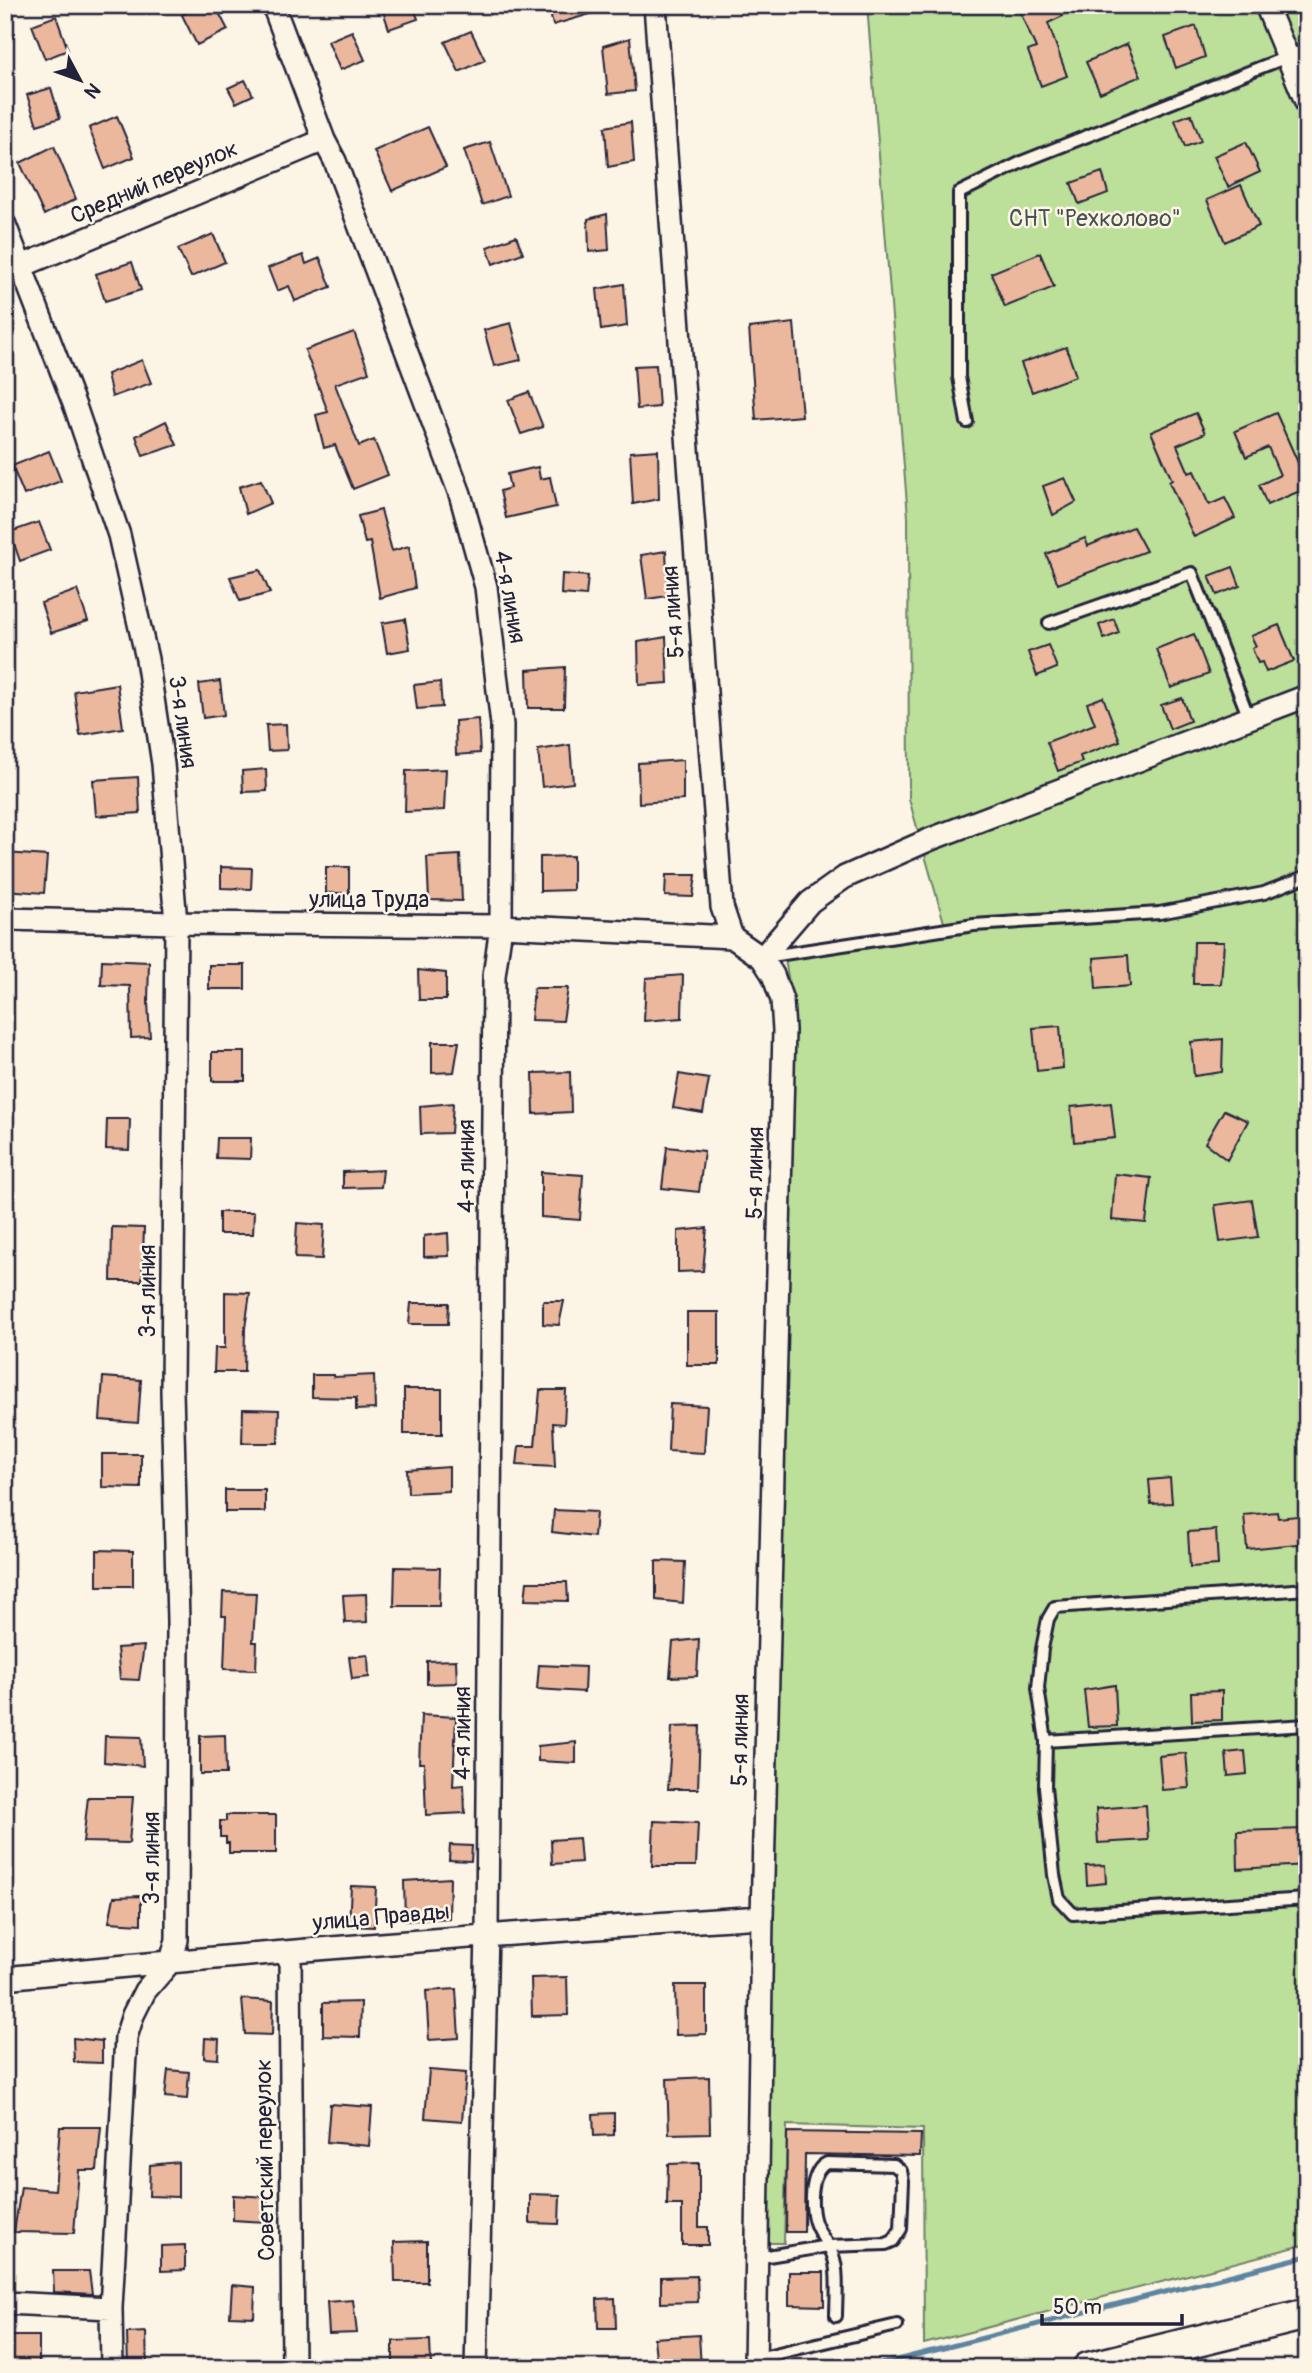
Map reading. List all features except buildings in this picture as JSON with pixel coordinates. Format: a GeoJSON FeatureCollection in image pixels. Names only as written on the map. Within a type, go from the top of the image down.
{"type":"FeatureCollection","features":[{"type":"Feature","properties":{"kind":"main road"},"geometry":{"type":"LineString","coordinates":[[1088,2368],[1307,2314]]}},
{"type":"Feature","properties":{"kind":"street","name":"4-я линия"},"geometry":{"type":"LineString","coordinates":[[273,5],[324,140],[335,160],[460,494],[486,587],[502,725],[501,926],[494,976],[487,1934],[476,2368]]}},
{"type":"Feature","properties":{"kind":"street","name":"5-я линия"},"geometry":{"type":"LineString","coordinates":[[655,5],[722,907],[732,937],[762,958],[773,975],[782,1000],[784,1030],[762,1917],[755,2363]]}},
{"type":"Feature","properties":{"kind":"street"},"geometry":{"type":"LineString","coordinates":[[1266,5],[1297,52],[1307,104]]}},
{"type":"Feature","properties":{"kind":"street","name":"Средний переулок"},"geometry":{"type":"LineString","coordinates":[[13,270],[324,140]]}},
{"type":"Feature","properties":{"kind":"street","name":"3-я линия"},"geometry":{"type":"LineString","coordinates":[[5,225],[13,270],[76,409],[119,535],[148,659],[163,764],[176,923],[172,1391],[178,1621],[177,1940],[171,1961]]}},
{"type":"Feature","properties":{"kind":"street"},"geometry":{"type":"LineString","coordinates":[[762,958],[810,902],[845,877],[931,839],[1307,696]]}},
{"type":"Feature","properties":{"kind":"street","name":"улица Труда"},"geometry":{"type":"LineString","coordinates":[[5,919],[501,926],[732,937]]}},
{"type":"Feature","properties":{"kind":"street","name":"улица Правды"},"geometry":{"type":"LineString","coordinates":[[5,1978],[487,1934],[762,1917]]}},
{"type":"Feature","properties":{"kind":"street","name":"Советский переулок"},"geometry":{"type":"LineString","coordinates":[[290,1952],[293,2368]]}},
{"type":"Feature","properties":{"kind":"street"},"geometry":{"type":"LineString","coordinates":[[112,2368],[111,2308],[126,2037],[145,1991],[171,1961]]}},
{"type":"Feature","properties":{"kind":"street"},"geometry":{"type":"LineString","coordinates":[[5,2303],[111,2308]]}},
{"type":"Feature","properties":{"kind":"lane"},"geometry":{"type":"LineString","coordinates":[[967,422],[958,377],[959,193],[1024,161],[1297,52]]}},
{"type":"Feature","properties":{"kind":"lane"},"geometry":{"type":"LineString","coordinates":[[1049,623],[1192,573],[1249,718]]}},
{"type":"Feature","properties":{"kind":"lane"},"geometry":{"type":"LineString","coordinates":[[762,958],[974,925],[1159,913],[1264,892],[1307,876]]}},
{"type":"Feature","properties":{"kind":"lane"},"geometry":{"type":"LineString","coordinates":[[1307,1589],[1055,1607],[1048,1619],[1038,1688],[1046,1741],[1045,1787],[1054,1875],[1059,1899],[1073,1914],[1307,1899]]}},
{"type":"Feature","properties":{"kind":"lane"},"geometry":{"type":"LineString","coordinates":[[1046,1741],[1307,1725]]}},
{"type":"Feature","properties":{"kind":"lane"},"geometry":{"type":"LineString","coordinates":[[756,2258],[828,2246],[886,2244],[893,2241],[901,2229],[903,2181],[901,2171],[894,2165],[827,2163],[819,2166],[812,2186],[815,2224],[828,2246],[834,2258],[836,2316]]}},
{"type":"Feature","properties":{"kind":"lane"},"geometry":{"type":"LineString","coordinates":[[755,2363],[897,2325]]}},
{"type":"Feature","properties":{"kind":"green space","name":"СНТ \"Рехколово\""},"geometry":{"type":"Polygon","coordinates":[[[867,5],[1307,5],[1307,2244],[924,2344],[923,2129],[787,2125],[784,2243],[763,2243],[794,1011],[783,948],[947,933],[909,799],[908,517],[867,5]]]}},
{"type":"Feature","properties":{"kind":"waterway"},"geometry":{"type":"LineString","coordinates":[[865,2368],[1307,2256]]}}]}
